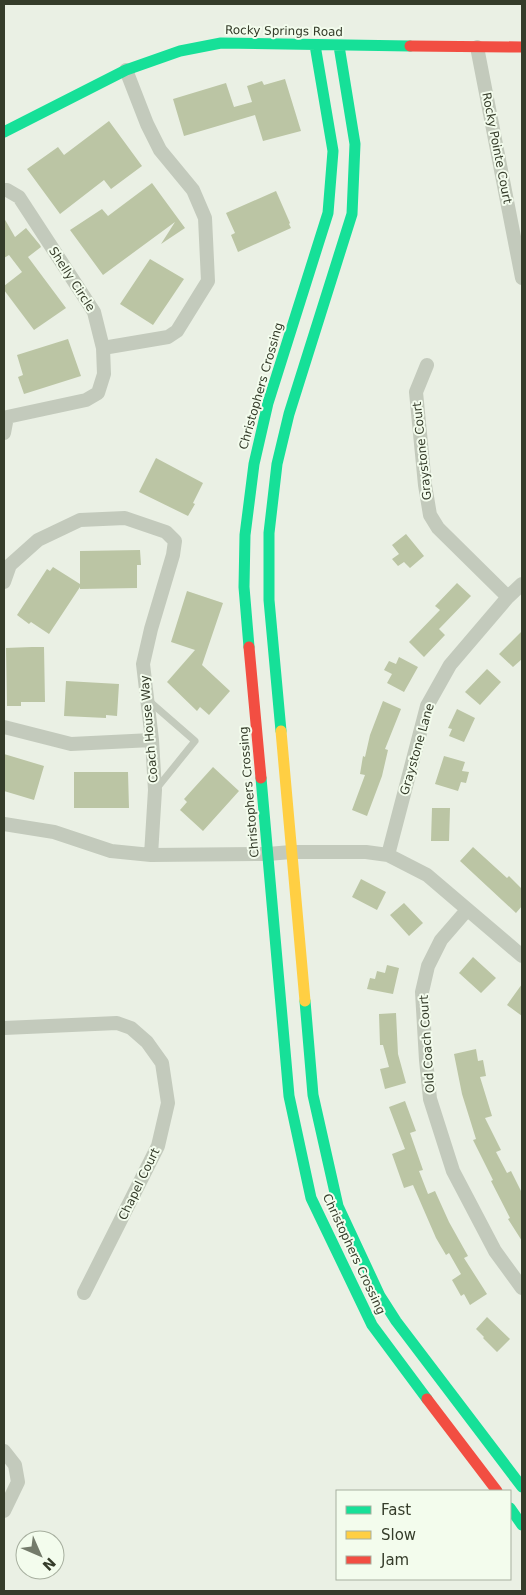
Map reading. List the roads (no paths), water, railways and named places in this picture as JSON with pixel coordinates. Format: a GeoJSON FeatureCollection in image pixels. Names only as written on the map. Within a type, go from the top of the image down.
{"type":"FeatureCollection","features":[{"type":"Feature","properties":{"kind":"street","name":"Rocky Springs Road"},"geometry":{"type":"LineString","coordinates":[[4,132],[126,70],[180,51],[221,43],[522,47]]}},
{"type":"Feature","properties":{"kind":"street","name":"Christophers Crossing"},"geometry":{"type":"LineString","coordinates":[[315,44],[333,151],[328,213],[268,403],[254,464],[245,535],[244,587],[289,1096],[311,1198],[372,1325],[496,1490]]}},
{"type":"Feature","properties":{"kind":"street","name":"Christophers Crossing"},"geometry":{"type":"LineString","coordinates":[[339,46],[356,144],[352,214],[289,414],[277,464],[269,533],[269,600],[313,1095],[338,1206],[380,1296],[390,1313],[522,1487]]}},
{"type":"Feature","properties":{"kind":"street","name":"Rocky Pointe Court"},"geometry":{"type":"LineString","coordinates":[[477,47],[522,278]]}},
{"type":"Feature","properties":{"kind":"street"},"geometry":{"type":"LineString","coordinates":[[103,348],[168,337],[177,331],[208,281],[204,218],[193,190],[160,150],[146,124],[126,70]]}},
{"type":"Feature","properties":{"kind":"street","name":"Shelly Circle"},"geometry":{"type":"LineString","coordinates":[[4,190],[19,197],[94,312],[103,348],[104,374],[98,393],[86,400],[5,416],[4,433]]}},
{"type":"Feature","properties":{"kind":"street","name":"Graystone Court"},"geometry":{"type":"LineString","coordinates":[[427,364],[416,392],[425,485],[430,514],[438,528],[508,597]]}},
{"type":"Feature","properties":{"kind":"street","name":"Coach House Way"},"geometry":{"type":"LineString","coordinates":[[4,582],[7,567],[38,540],[80,520],[125,518],[166,532],[175,541],[173,555],[151,629],[143,664],[152,740],[155,790],[151,855]]}},
{"type":"Feature","properties":{"kind":"street","name":"Graystone Lane"},"geometry":{"type":"LineString","coordinates":[[388,855],[427,706],[450,665],[508,597],[522,584]]}},
{"type":"Feature","properties":{"kind":"street"},"geometry":{"type":"LineString","coordinates":[[4,727],[70,744],[152,740]]}},
{"type":"Feature","properties":{"kind":"street"},"geometry":{"type":"LineString","coordinates":[[4,824],[54,832],[112,851],[151,855],[268,854],[291,852],[366,852],[388,855],[427,875],[522,956]]}},
{"type":"Feature","properties":{"kind":"street","name":"Old Coach Court"},"geometry":{"type":"LineString","coordinates":[[466,910],[442,940],[428,966],[422,992],[430,1098],[453,1170],[495,1251],[522,1288]]}},
{"type":"Feature","properties":{"kind":"street","name":"Chapel Court"},"geometry":{"type":"LineString","coordinates":[[4,1028],[117,1023],[131,1028],[147,1042],[162,1063],[168,1103],[158,1146],[84,1293]]}},
{"type":"Feature","properties":{"kind":"street"},"geometry":{"type":"LineString","coordinates":[[4,1451],[15,1465],[18,1482],[4,1511]]}},
{"type":"Feature","properties":{"kind":"street"},"geometry":{"type":"LineString","coordinates":[[511,1509],[522,1525]]}},
{"type":"Feature","properties":{"kind":"lane"},"geometry":{"type":"LineString","coordinates":[[148,699],[195,741],[155,790]]}}]}
